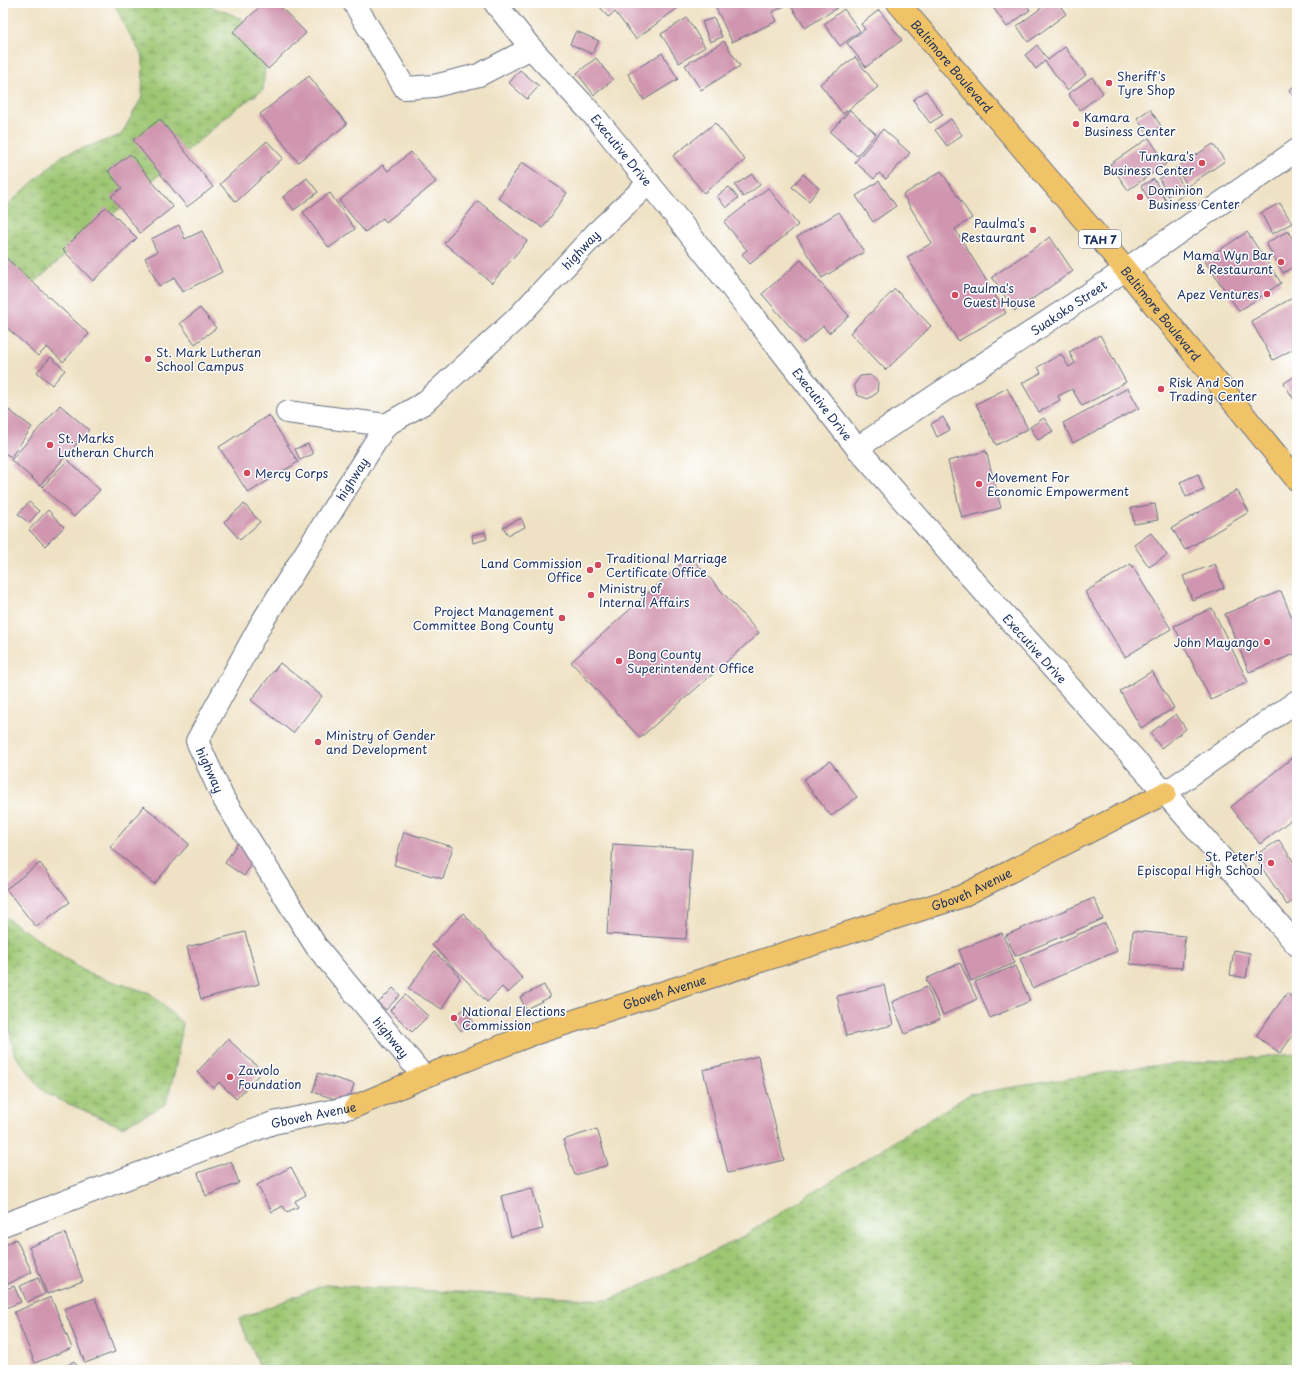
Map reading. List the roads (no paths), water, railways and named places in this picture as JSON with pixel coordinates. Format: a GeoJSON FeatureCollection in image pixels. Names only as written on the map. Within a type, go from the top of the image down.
{"type":"FeatureCollection","features":[{"type":"Feature","properties":{"kind":"main road","name":"Baltimore Boulevard"},"geometry":{"type":"LineString","coordinates":[[898,3],[1102,241],[1297,480]]}},
{"type":"Feature","properties":{"kind":"main road","name":"Gboveh Avenue"},"geometry":{"type":"LineString","coordinates":[[356,1106],[530,1035],[960,897],[1165,793]]}},
{"type":"Feature","properties":{"kind":"street"},"geometry":{"type":"LineString","coordinates":[[354,3],[405,88],[434,86],[479,75],[530,48]]}},
{"type":"Feature","properties":{"kind":"street","name":"Executive Drive"},"geometry":{"type":"LineString","coordinates":[[495,3],[530,48],[595,117],[649,183],[858,448],[959,564],[1165,793],[1297,945]]}},
{"type":"Feature","properties":{"kind":"street","name":"Suakoko Street"},"geometry":{"type":"LineString","coordinates":[[858,448],[1125,270],[1297,150]]}},
{"type":"Feature","properties":{"kind":"street","name":"highway"},"geometry":{"type":"LineString","coordinates":[[424,1077],[316,946],[223,798],[197,741],[262,622],[386,425],[424,403],[517,318],[596,233],[649,183]]}},
{"type":"Feature","properties":{"kind":"street"},"geometry":{"type":"LineString","coordinates":[[287,412],[386,425]]}},
{"type":"Feature","properties":{"kind":"street","name":"Gboveh Avenue"},"geometry":{"type":"LineString","coordinates":[[1165,793],[1297,701]]}},
{"type":"Feature","properties":{"kind":"street","name":"Gboveh Avenue"},"geometry":{"type":"LineString","coordinates":[[3,1225],[273,1123],[356,1106]]}},
{"type":"Feature","properties":{"kind":"place","name":"Sheriff's Tyre Shop"},"geometry":{"type":"Point","coordinates":[1109,83]}},
{"type":"Feature","properties":{"kind":"place","name":"Kamara Business Center"},"geometry":{"type":"Point","coordinates":[1076,124]}},
{"type":"Feature","properties":{"kind":"place","name":"Tunkara's Business Center"},"geometry":{"type":"Point","coordinates":[1202,163]}},
{"type":"Feature","properties":{"kind":"place","name":"Dominion Business Center"},"geometry":{"type":"Point","coordinates":[1140,197]}},
{"type":"Feature","properties":{"kind":"place","name":"Paulma's Restaurant"},"geometry":{"type":"Point","coordinates":[1033,230]}},
{"type":"Feature","properties":{"kind":"place","name":"Mama Wyn Bar & Restaurant"},"geometry":{"type":"Point","coordinates":[1281,262]}},
{"type":"Feature","properties":{"kind":"place","name":"Apez Ventures"},"geometry":{"type":"Point","coordinates":[1267,294]}},
{"type":"Feature","properties":{"kind":"place","name":"Paulma's Guest House"},"geometry":{"type":"Point","coordinates":[955,295]}},
{"type":"Feature","properties":{"kind":"place","name":"St. Mark Lutheran School Campus"},"geometry":{"type":"Point","coordinates":[148,359]}},
{"type":"Feature","properties":{"kind":"place","name":"Risk And Son Trading Center"},"geometry":{"type":"Point","coordinates":[1161,389]}},
{"type":"Feature","properties":{"kind":"place","name":"St. Marks Lutheran Church"},"geometry":{"type":"Point","coordinates":[50,445]}},
{"type":"Feature","properties":{"kind":"place","name":"Mercy Corps"},"geometry":{"type":"Point","coordinates":[247,473]}},
{"type":"Feature","properties":{"kind":"place","name":"Movement For Economic Empowerment"},"geometry":{"type":"Point","coordinates":[979,484]}},
{"type":"Feature","properties":{"kind":"place","name":"Traditional Marriage Certificate Office"},"geometry":{"type":"Point","coordinates":[598,565]}},
{"type":"Feature","properties":{"kind":"place","name":"Land Commission Office"},"geometry":{"type":"Point","coordinates":[590,570]}},
{"type":"Feature","properties":{"kind":"place","name":"Ministry of Internal Affairs"},"geometry":{"type":"Point","coordinates":[591,595]}},
{"type":"Feature","properties":{"kind":"place","name":"Project Management Committee Bong County"},"geometry":{"type":"Point","coordinates":[562,618]}},
{"type":"Feature","properties":{"kind":"place","name":"John Mayango"},"geometry":{"type":"Point","coordinates":[1267,642]}},
{"type":"Feature","properties":{"kind":"place","name":"Bong County Superintendent Office"},"geometry":{"type":"Point","coordinates":[619,661]}},
{"type":"Feature","properties":{"kind":"place","name":"Ministry of Gender and Development"},"geometry":{"type":"Point","coordinates":[318,742]}},
{"type":"Feature","properties":{"kind":"place","name":"St. Peter's Episcopal High School"},"geometry":{"type":"Point","coordinates":[1271,863]}},
{"type":"Feature","properties":{"kind":"place","name":"National Elections Commission"},"geometry":{"type":"Point","coordinates":[454,1018]}},
{"type":"Feature","properties":{"kind":"place","name":"Zawolo Foundation"},"geometry":{"type":"Point","coordinates":[230,1077]}}]}
